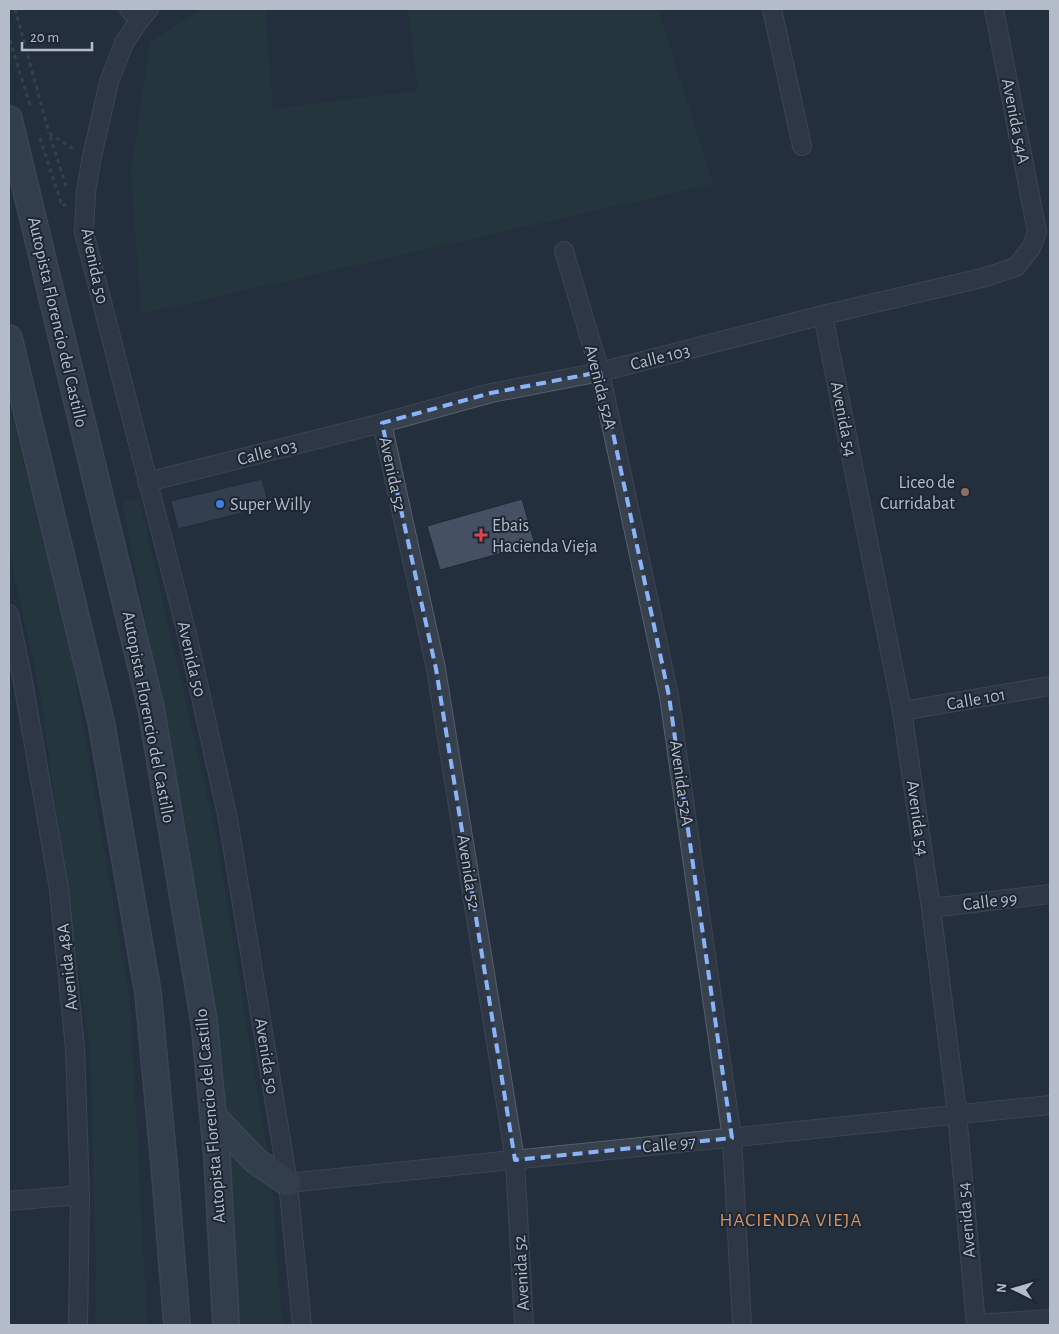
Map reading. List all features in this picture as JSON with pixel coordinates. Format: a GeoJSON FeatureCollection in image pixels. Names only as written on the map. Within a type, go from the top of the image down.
{"type":"FeatureCollection","features":[{"type":"Feature","properties":{"kind":"main road","name":"Autopista Florencio del Castillo"},"geometry":{"type":"LineString","coordinates":[[9,118],[151,708],[204,1022],[217,1157],[226,1325]]}},
{"type":"Feature","properties":{"kind":"main road"},"geometry":{"type":"LineString","coordinates":[[9,338],[102,721],[148,993],[177,1325]]}},
{"type":"Feature","properties":{"kind":"main road"},"geometry":{"type":"LineString","coordinates":[[213,1116],[256,1161],[288,1183]]}},
{"type":"Feature","properties":{"kind":"street"},"geometry":{"type":"LineString","coordinates":[[772,9],[802,146]]}},
{"type":"Feature","properties":{"kind":"street","name":"Avenida 54A"},"geometry":{"type":"LineString","coordinates":[[994,9],[1037,232]]}},
{"type":"Feature","properties":{"kind":"street","name":"Avenida 50"},"geometry":{"type":"LineString","coordinates":[[139,13],[124,43],[109,82],[90,161],[84,232],[187,634],[228,819],[288,1183],[302,1325]]}},
{"type":"Feature","properties":{"kind":"street","name":"Calle 103"},"geometry":{"type":"LineString","coordinates":[[147,482],[491,393],[600,372],[823,315],[982,278],[1016,267],[1031,248],[1037,232]]}},
{"type":"Feature","properties":{"kind":"street","name":"Avenida 52A"},"geometry":{"type":"LineString","coordinates":[[564,251],[600,372],[669,696],[732,1138],[742,1325]]}},
{"type":"Feature","properties":{"kind":"street","name":"Avenida 54"},"geometry":{"type":"LineString","coordinates":[[823,315],[902,711],[931,908],[957,1113],[976,1325]]}},
{"type":"Feature","properties":{"kind":"street","name":"Avenida 52"},"geometry":{"type":"LineString","coordinates":[[382,422],[436,669],[514,1160],[524,1325]]}},
{"type":"Feature","properties":{"kind":"street","name":"Avenida 48A"},"geometry":{"type":"LineString","coordinates":[[9,614],[22,676],[59,889],[75,1048],[80,1195],[78,1325]]}},
{"type":"Feature","properties":{"kind":"street","name":"Calle 101"},"geometry":{"type":"LineString","coordinates":[[902,711],[1050,686]]}},
{"type":"Feature","properties":{"kind":"street","name":"Calle 99"},"geometry":{"type":"LineString","coordinates":[[931,908],[1050,894]]}},
{"type":"Feature","properties":{"kind":"street","name":"Calle 97"},"geometry":{"type":"LineString","coordinates":[[288,1183],[957,1113],[1050,1105]]}},
{"type":"Feature","properties":{"kind":"street"},"geometry":{"type":"LineString","coordinates":[[9,1202],[80,1195]]}},
{"type":"Feature","properties":{"kind":"street"},"geometry":{"type":"LineString","coordinates":[[976,1325],[1050,1319]]}},
{"type":"Feature","properties":{"kind":"path"},"geometry":{"type":"LineString","coordinates":[[15,9],[49,133],[68,193]]}},
{"type":"Feature","properties":{"kind":"path"},"geometry":{"type":"LineString","coordinates":[[49,133],[90,161]]}},
{"type":"Feature","properties":{"kind":"path"},"geometry":{"type":"LineString","coordinates":[[62,206],[70,202]]}},
{"type":"Feature","properties":{"kind":"highlighted area"},"geometry":{"type":"Polygon","coordinates":[[[600,372],[669,696],[732,1138],[515,1160],[436,669],[382,423],[491,393],[600,372]]]}},
{"type":"Feature","properties":{"kind":"green space"},"geometry":{"type":"Polygon","coordinates":[[[203,9],[265,9],[273,109],[418,91],[408,9],[658,9],[713,184],[141,314],[131,171],[150,42],[203,9]]]}},
{"type":"Feature","properties":{"kind":"green space"},"geometry":{"type":"Polygon","coordinates":[[[9,404],[72,660],[130,1001],[147,1325],[95,1325],[96,1272],[90,1048],[40,693],[9,550],[9,404]]]}},
{"type":"Feature","properties":{"kind":"green space"},"geometry":{"type":"Polygon","coordinates":[[[139,498],[214,825],[271,1172],[282,1325],[236,1325],[226,1150],[187,831],[122,502],[139,498]]]}},
{"type":"Feature","properties":{"kind":"building","name":"Super Willy"},"geometry":{"type":"Polygon","coordinates":[[[262,479],[269,506],[178,529],[171,501],[262,479]]]}},
{"type":"Feature","properties":{"kind":"building","name":"Ebais Hacienda Vieja"},"geometry":{"type":"Polygon","coordinates":[[[522,499],[535,544],[440,570],[427,526],[522,499]]]}},
{"type":"Feature","properties":{"kind":"place","name":"Liceo de Curridabat"},"geometry":{"type":"Point","coordinates":[965,492]}},
{"type":"Feature","properties":{"kind":"place","name":"Super Willy"},"geometry":{"type":"Point","coordinates":[220,504]}},
{"type":"Feature","properties":{"kind":"place","name":"Ebais Hacienda Vieja"},"geometry":{"type":"Point","coordinates":[481,535]}},
{"type":"Feature","properties":{"kind":"district","name":"HACIENDA VIEJA"},"geometry":{"type":"Point","coordinates":[791,1219]}}]}
